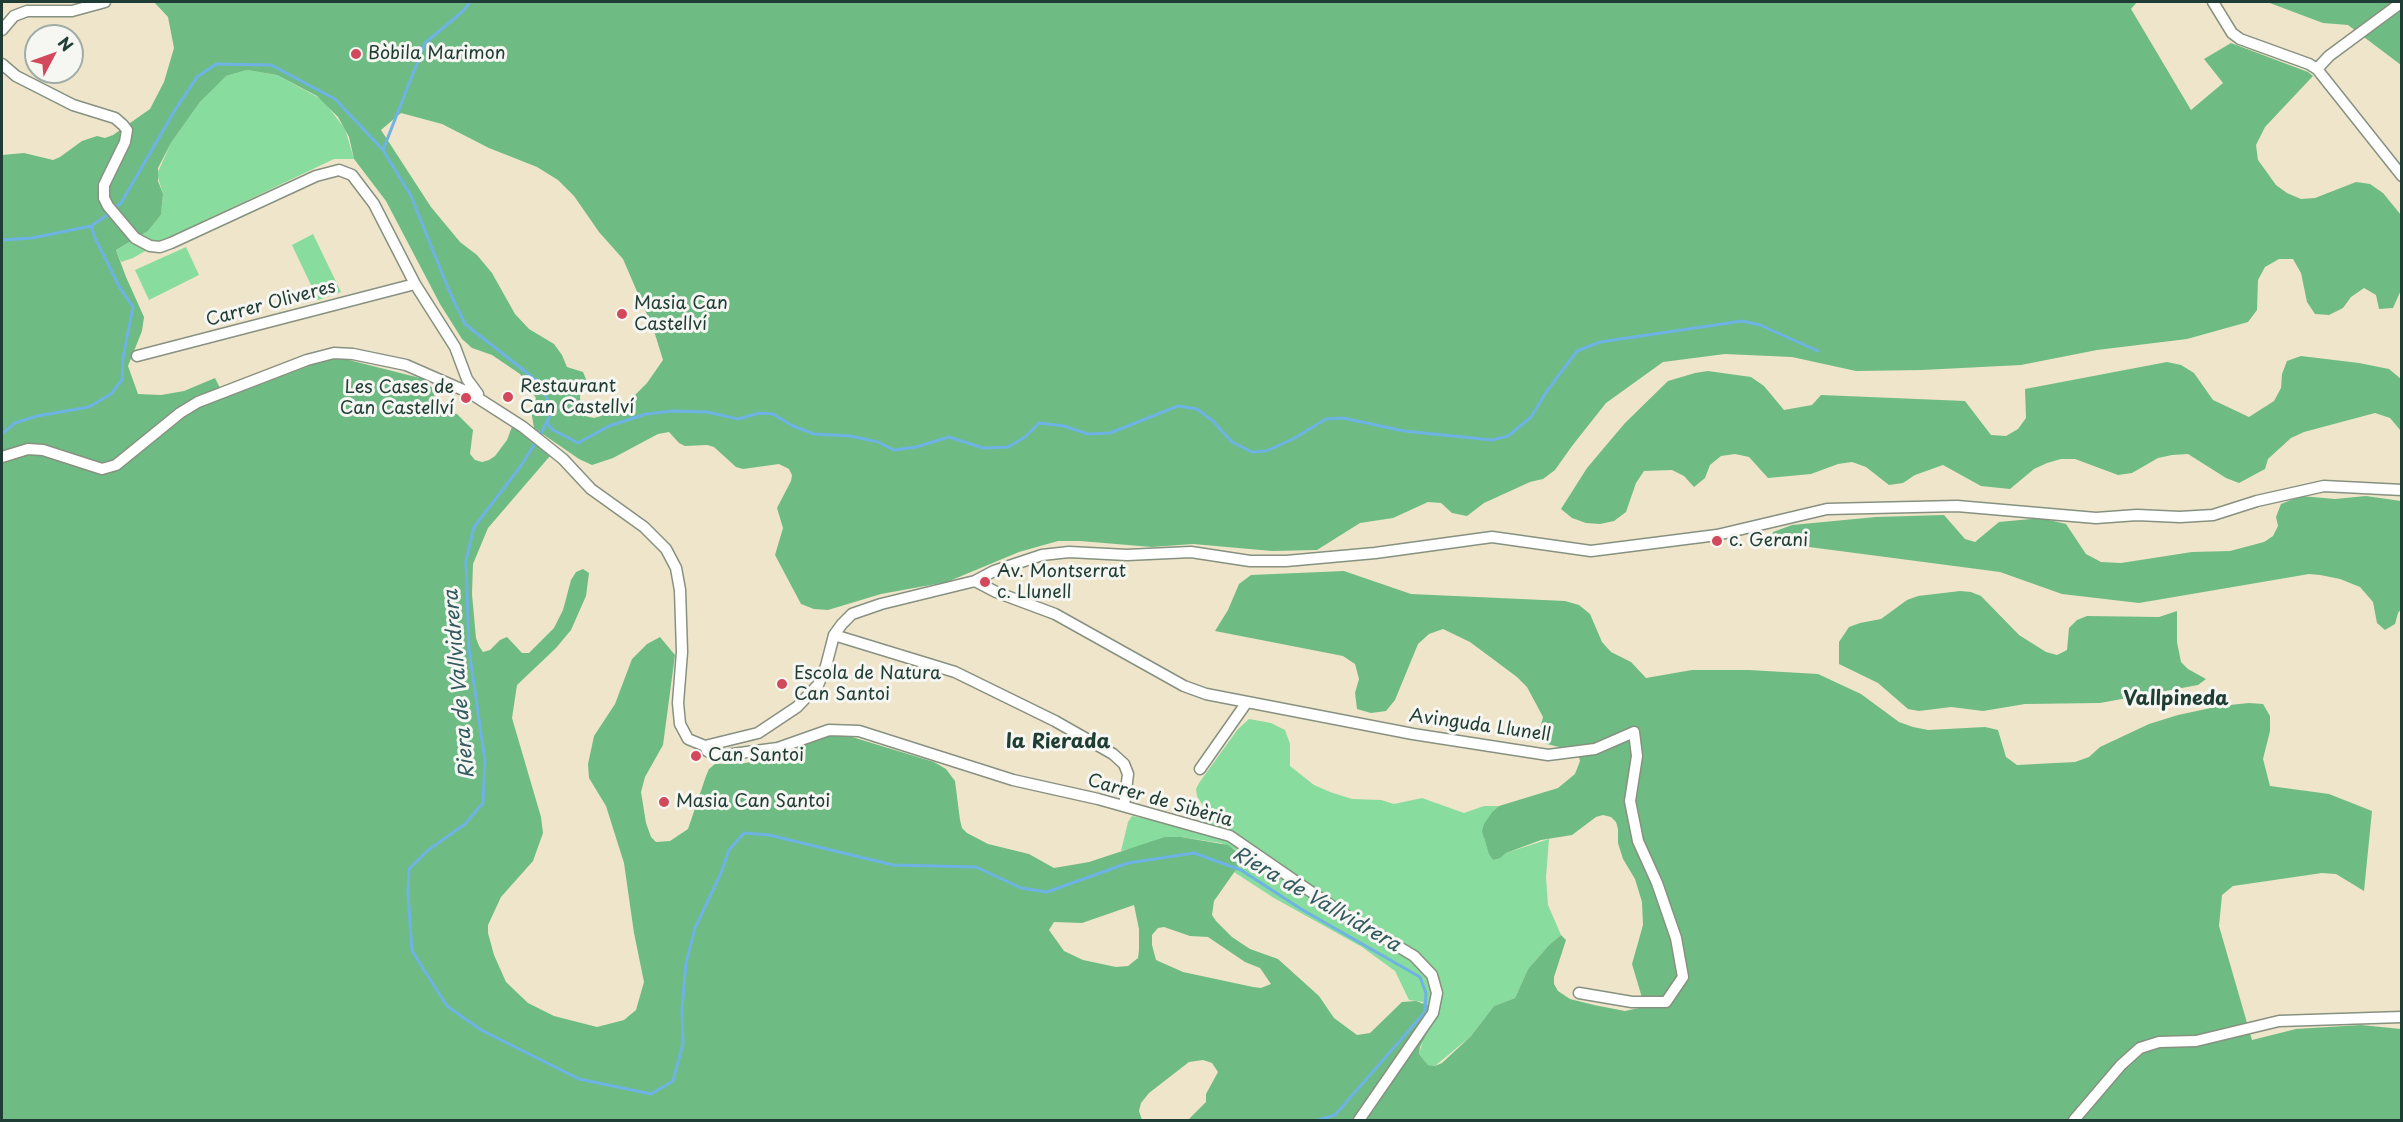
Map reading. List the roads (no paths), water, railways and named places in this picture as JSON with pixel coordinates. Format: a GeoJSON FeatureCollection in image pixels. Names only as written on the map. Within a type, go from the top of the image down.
{"type":"FeatureCollection","features":[{"type":"Feature","properties":{"kind":"street"},"geometry":{"type":"LineString","coordinates":[[74,2],[82,9]]}},
{"type":"Feature","properties":{"kind":"street"},"geometry":{"type":"LineString","coordinates":[[2,30],[14,15],[27,11],[63,12],[105,2]]}},
{"type":"Feature","properties":{"kind":"street"},"geometry":{"type":"LineString","coordinates":[[2212,2],[2232,33],[2240,39],[2317,69],[2402,176]]}},
{"type":"Feature","properties":{"kind":"street"},"geometry":{"type":"LineString","coordinates":[[2317,69],[2329,56],[2402,2]]}},
{"type":"Feature","properties":{"kind":"street"},"geometry":{"type":"LineString","coordinates":[[2,64],[16,76],[73,105],[115,118],[127,130],[125,142],[103,192],[108,206],[116,217],[142,243],[160,248],[316,176],[342,170],[357,180],[374,204],[415,284],[460,358],[470,385],[483,400]]}},
{"type":"Feature","properties":{"kind":"street","name":"Carrer Oliveres"},"geometry":{"type":"LineString","coordinates":[[137,356],[415,284]]}},
{"type":"Feature","properties":{"kind":"street","name":"Carrer de Sibèria"},"geometry":{"type":"LineString","coordinates":[[2,457],[28,449],[60,454],[94,468],[102,469],[116,465],[180,413],[198,402],[279,370],[334,353],[393,361],[452,384],[483,400],[548,446],[591,489],[644,527],[663,545],[672,559],[680,590],[682,652],[678,703],[680,724],[688,739],[705,746],[707,751],[717,756],[778,748],[829,730],[854,731],[897,742],[1013,780],[1230,836],[1339,911],[1414,956],[1428,969],[1437,993],[1433,1012],[1359,1120]]}},
{"type":"Feature","properties":{"kind":"street"},"geometry":{"type":"LineString","coordinates":[[452,384],[459,368],[460,358]]}},
{"type":"Feature","properties":{"kind":"street"},"geometry":{"type":"LineString","coordinates":[[452,384],[463,376],[464,371]]}},
{"type":"Feature","properties":{"kind":"street"},"geometry":{"type":"LineString","coordinates":[[705,746],[758,734],[797,707],[821,680],[834,635],[842,624],[858,612],[975,581],[1013,564],[1042,555],[1069,552],[1127,555],[1191,552],[1250,561],[1286,561],[1375,553],[1492,537],[1591,551],[1717,535],[1827,508],[1957,506],[2096,518],[2137,515],[2180,517],[2213,515],[2257,501],[2324,486],[2402,490]]}},
{"type":"Feature","properties":{"kind":"street","name":"Avinguda Llunell"},"geometry":{"type":"LineString","coordinates":[[975,581],[996,592],[1055,614],[1184,686],[1247,702],[1413,734],[1548,754],[1595,750],[1634,732],[1637,756],[1630,801],[1638,841],[1657,883],[1676,938],[1683,977],[1666,1002],[1632,1002],[1579,993]]}},
{"type":"Feature","properties":{"kind":"street"},"geometry":{"type":"LineString","coordinates":[[834,635],[956,672],[1055,721],[1113,754],[1124,764],[1128,774],[1124,807]]}},
{"type":"Feature","properties":{"kind":"street"},"geometry":{"type":"LineString","coordinates":[[1200,769],[1247,702]]}},
{"type":"Feature","properties":{"kind":"street"},"geometry":{"type":"LineString","coordinates":[[2074,1120],[2121,1065],[2140,1048],[2159,1042],[2196,1041],[2279,1021],[2402,1017]]}},
{"type":"Feature","properties":{"kind":"waterway"},"geometry":{"type":"LineString","coordinates":[[383,150],[425,43],[462,12],[470,2]]}},
{"type":"Feature","properties":{"kind":"waterway","name":"Riera de Vallvidrera"},"geometry":{"type":"LineString","coordinates":[[115,208],[121,203],[197,77],[216,64],[271,65],[335,99],[383,150],[411,196],[465,324],[536,380],[546,396],[551,413],[540,436]]}},
{"type":"Feature","properties":{"kind":"waterway","name":"Riera de Vallvidrera"},"geometry":{"type":"LineString","coordinates":[[2,240],[32,238],[91,226],[110,213]]}},
{"type":"Feature","properties":{"kind":"waterway"},"geometry":{"type":"LineString","coordinates":[[2,434],[15,423],[37,416],[89,407],[111,394],[122,380],[123,358],[133,307],[120,288],[91,226]]}},
{"type":"Feature","properties":{"kind":"waterway"},"geometry":{"type":"LineString","coordinates":[[547,423],[553,430],[578,443],[609,426],[646,414],[673,411],[707,412],[738,419],[759,413],[773,414],[793,426],[814,434],[850,436],[878,442],[894,450],[916,447],[949,437],[983,448],[1008,447],[1025,437],[1039,423],[1064,426],[1088,434],[1110,433],[1178,406],[1197,409],[1213,421],[1232,442],[1252,452],[1266,451],[1293,439],[1326,419],[1343,418],[1404,431],[1492,440],[1508,436],[1531,417],[1577,351],[1600,342],[1742,321],[1760,325],[1818,351]]}},
{"type":"Feature","properties":{"kind":"waterway","name":"Riera de Vallvidrera"},"geometry":{"type":"LineString","coordinates":[[536,442],[520,467],[474,527],[466,561],[469,649],[485,761],[483,803],[465,824],[427,851],[409,869],[408,894],[412,951],[447,1006],[481,1030],[579,1079],[651,1094],[673,1081],[683,1044],[682,1009],[686,963],[695,928],[721,873],[729,850],[744,833],[769,835],[893,865],[976,867],[1021,888],[1047,892],[1128,863],[1194,853],[1241,870],[1301,909],[1420,977],[1426,993],[1425,1012],[1335,1115],[1318,1120]]}},
{"type":"Feature","properties":{"kind":"place","name":"Bòbila Marimon"},"geometry":{"type":"Point","coordinates":[356,54]}},
{"type":"Feature","properties":{"kind":"place","name":"Masia Can Castellví"},"geometry":{"type":"Point","coordinates":[622,314]}},
{"type":"Feature","properties":{"kind":"place","name":"Restaurant Can Castellví"},"geometry":{"type":"Point","coordinates":[508,397]}},
{"type":"Feature","properties":{"kind":"place","name":"Les Cases de Can Castellví"},"geometry":{"type":"Point","coordinates":[466,398]}},
{"type":"Feature","properties":{"kind":"place","name":"c. Gerani"},"geometry":{"type":"Point","coordinates":[1717,541]}},
{"type":"Feature","properties":{"kind":"place","name":"Av. Montserrat c. Llunell"},"geometry":{"type":"Point","coordinates":[985,582]}},
{"type":"Feature","properties":{"kind":"place","name":"Escola de Natura Can Santoi"},"geometry":{"type":"Point","coordinates":[782,684]}},
{"type":"Feature","properties":{"kind":"place","name":"Can Santoi"},"geometry":{"type":"Point","coordinates":[696,756]}},
{"type":"Feature","properties":{"kind":"place","name":"Masia Can Santoi"},"geometry":{"type":"Point","coordinates":[664,802]}},
{"type":"Feature","properties":{"kind":"district","name":"Vallpineda"},"geometry":{"type":"Point","coordinates":[2176,699]}},
{"type":"Feature","properties":{"kind":"district","name":"la Rierada"},"geometry":{"type":"Point","coordinates":[1058,742]}}]}
